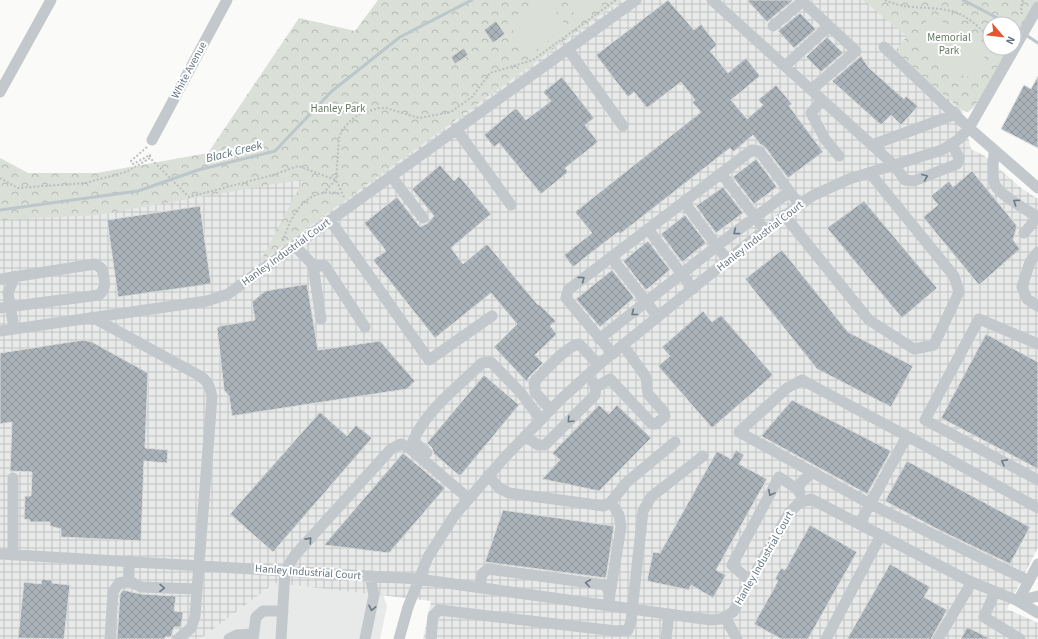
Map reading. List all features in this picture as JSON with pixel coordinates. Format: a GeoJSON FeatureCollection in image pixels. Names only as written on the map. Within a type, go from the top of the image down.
{"type":"FeatureCollection","features":[{"type":"Feature","properties":{"kind":"street"},"geometry":{"type":"LineString","coordinates":[[0,92],[51,0]]}},
{"type":"Feature","properties":{"kind":"street","name":"White Avenue"},"geometry":{"type":"LineString","coordinates":[[152,140],[226,0]]}},
{"type":"Feature","properties":{"kind":"street","name":"Hanley Industrial Court"},"geometry":{"type":"LineString","coordinates":[[0,331],[207,301],[228,294],[636,0]]}},
{"type":"Feature","properties":{"kind":"street"},"geometry":{"type":"LineString","coordinates":[[714,1],[894,165],[905,180],[914,181],[957,164],[959,158],[952,144]]}},
{"type":"Feature","properties":{"kind":"street"},"geometry":{"type":"LineString","coordinates":[[773,26],[802,1],[856,52],[811,90]]}},
{"type":"Feature","properties":{"kind":"street","name":"Hanley Industrial Court"},"geometry":{"type":"LineString","coordinates":[[1022,29],[1026,20],[1038,7]]}},
{"type":"Feature","properties":{"kind":"street"},"geometry":{"type":"LineString","coordinates":[[784,66],[829,26]]}},
{"type":"Feature","properties":{"kind":"street"},"geometry":{"type":"LineString","coordinates":[[884,47],[969,128],[1038,188]]}},
{"type":"Feature","properties":{"kind":"street"},"geometry":{"type":"LineString","coordinates":[[568,49],[623,126]]}},
{"type":"Feature","properties":{"kind":"street","name":"Hanley Industrial Court"},"geometry":{"type":"LineString","coordinates":[[418,579],[441,535],[470,496],[525,436],[599,365],[799,204],[829,187],[942,150],[952,144],[969,128],[1010,56]]}},
{"type":"Feature","properties":{"kind":"street"},"geometry":{"type":"LineString","coordinates":[[822,100],[811,113],[825,139],[839,156]]}},
{"type":"Feature","properties":{"kind":"street"},"geometry":{"type":"LineString","coordinates":[[872,145],[956,114]]}},
{"type":"Feature","properties":{"kind":"street"},"geometry":{"type":"LineString","coordinates":[[456,129],[511,205]]}},
{"type":"Feature","properties":{"kind":"street"},"geometry":{"type":"LineString","coordinates":[[612,354],[566,298],[568,290],[752,150],[759,152],[799,204]]}},
{"type":"Feature","properties":{"kind":"street"},"geometry":{"type":"LineString","coordinates":[[994,150],[994,176],[996,185],[1002,192],[1038,217],[1024,233]]}},
{"type":"Feature","properties":{"kind":"street"},"geometry":{"type":"LineString","coordinates":[[784,215],[869,320],[914,349],[934,345],[959,292],[954,276],[870,173]]}},
{"type":"Feature","properties":{"kind":"street"},"geometry":{"type":"LineString","coordinates":[[722,174],[765,230]]}},
{"type":"Feature","properties":{"kind":"street"},"geometry":{"type":"LineString","coordinates":[[391,176],[423,218]]}},
{"type":"Feature","properties":{"kind":"street"},"geometry":{"type":"LineString","coordinates":[[599,339],[717,246],[789,192]]}},
{"type":"Feature","properties":{"kind":"street"},"geometry":{"type":"LineString","coordinates":[[684,202],[728,260]]}},
{"type":"Feature","properties":{"kind":"street"},"geometry":{"type":"LineString","coordinates":[[330,220],[429,360],[492,316]]}},
{"type":"Feature","properties":{"kind":"street"},"geometry":{"type":"LineString","coordinates":[[648,229],[693,289]]}},
{"type":"Feature","properties":{"kind":"street"},"geometry":{"type":"LineString","coordinates":[[295,246],[313,265],[321,319]]}},
{"type":"Feature","properties":{"kind":"street"},"geometry":{"type":"LineString","coordinates":[[1038,252],[1030,262],[1022,287],[1027,299],[1038,306]]}},
{"type":"Feature","properties":{"kind":"street"},"geometry":{"type":"LineString","coordinates":[[611,257],[658,317]]}},
{"type":"Feature","properties":{"kind":"street"},"geometry":{"type":"LineString","coordinates":[[0,279],[95,264],[102,269],[105,285],[104,291],[99,294],[5,307]]}},
{"type":"Feature","properties":{"kind":"street"},"geometry":{"type":"LineString","coordinates":[[313,265],[325,266],[365,327]]}},
{"type":"Feature","properties":{"kind":"street"},"geometry":{"type":"LineString","coordinates":[[14,328],[5,307],[8,293],[15,276]]}},
{"type":"Feature","properties":{"kind":"street"},"geometry":{"type":"LineString","coordinates":[[92,317],[200,376],[208,384],[212,397],[195,616],[191,628],[178,639]]}},
{"type":"Feature","properties":{"kind":"street"},"geometry":{"type":"LineString","coordinates":[[1038,344],[979,319],[925,420],[1038,480]]}},
{"type":"Feature","properties":{"kind":"street"},"geometry":{"type":"LineString","coordinates":[[551,410],[536,392],[534,382],[565,352],[574,345],[579,344],[599,365]]}},
{"type":"Feature","properties":{"kind":"street"},"geometry":{"type":"LineString","coordinates":[[525,436],[538,445],[545,445],[595,391],[610,379],[652,424],[656,424],[664,416],[664,412],[648,394],[646,377],[623,345]]}},
{"type":"Feature","properties":{"kind":"street"},"geometry":{"type":"LineString","coordinates":[[470,496],[413,441],[426,417],[482,363],[491,362],[521,393],[541,420]]}},
{"type":"Feature","properties":{"kind":"street"},"geometry":{"type":"LineString","coordinates":[[588,375],[595,391]]}},
{"type":"Feature","properties":{"kind":"street"},"geometry":{"type":"LineString","coordinates":[[1029,581],[870,504],[739,432],[787,388],[802,380],[1038,508]]}},
{"type":"Feature","properties":{"kind":"street"},"geometry":{"type":"LineString","coordinates":[[860,523],[906,436]]}},
{"type":"Feature","properties":{"kind":"street"},"geometry":{"type":"LineString","coordinates":[[488,475],[499,488],[509,493],[604,506],[611,502],[627,482],[675,442]]}},
{"type":"Feature","properties":{"kind":"street"},"geometry":{"type":"LineString","coordinates":[[281,639],[285,570],[295,555],[395,446],[401,444],[408,447],[470,496]]}},
{"type":"Feature","properties":{"kind":"street"},"geometry":{"type":"LineString","coordinates":[[431,639],[433,616],[439,610],[616,631],[628,635],[631,621],[631,609],[643,511],[651,497],[703,456]]}},
{"type":"Feature","properties":{"kind":"street"},"geometry":{"type":"LineString","coordinates":[[796,488],[812,472]]}},
{"type":"Feature","properties":{"kind":"street"},"geometry":{"type":"LineString","coordinates":[[751,582],[732,565],[779,477],[796,488],[805,500],[818,502],[972,582],[1018,602],[1038,613]]}},
{"type":"Feature","properties":{"kind":"street"},"geometry":{"type":"LineString","coordinates":[[13,478],[13,555]]}},
{"type":"Feature","properties":{"kind":"street","name":"Hanley Industrial Court"},"geometry":{"type":"LineString","coordinates":[[0,554],[418,579],[710,620],[726,617],[738,606],[789,513],[794,507],[805,500]]}},
{"type":"Feature","properties":{"kind":"street"},"geometry":{"type":"LineString","coordinates":[[609,606],[621,527],[619,515],[611,502]]}},
{"type":"Feature","properties":{"kind":"street"},"geometry":{"type":"LineString","coordinates":[[826,639],[881,535]]}},
{"type":"Feature","properties":{"kind":"street"},"geometry":{"type":"LineString","coordinates":[[129,561],[129,581]]}},
{"type":"Feature","properties":{"kind":"street"},"geometry":{"type":"LineString","coordinates":[[1018,602],[1038,564]]}},
{"type":"Feature","properties":{"kind":"street"},"geometry":{"type":"LineString","coordinates":[[480,588],[482,574],[488,569],[605,585],[610,594]]}},
{"type":"Feature","properties":{"kind":"street"},"geometry":{"type":"LineString","coordinates":[[365,639],[374,595],[370,576]]}},
{"type":"Feature","properties":{"kind":"street"},"geometry":{"type":"LineString","coordinates":[[399,639],[418,579]]}},
{"type":"Feature","properties":{"kind":"street"},"geometry":{"type":"LineString","coordinates":[[110,639],[113,592],[119,583],[129,581],[141,587],[197,589]]}},
{"type":"Feature","properties":{"kind":"street"},"geometry":{"type":"LineString","coordinates":[[938,639],[972,582]]}},
{"type":"Feature","properties":{"kind":"street"},"geometry":{"type":"LineString","coordinates":[[995,592],[984,617],[1020,639]]}},
{"type":"Feature","properties":{"kind":"street"},"geometry":{"type":"LineString","coordinates":[[1018,602],[1038,596]]}},
{"type":"Feature","properties":{"kind":"street"},"geometry":{"type":"LineString","coordinates":[[229,639],[237,635],[253,636],[256,617],[263,611],[283,611]]}},
{"type":"Feature","properties":{"kind":"street"},"geometry":{"type":"LineString","coordinates":[[666,639],[669,614]]}},
{"type":"Feature","properties":{"kind":"street"},"geometry":{"type":"LineString","coordinates":[[726,617],[737,639]]}},
{"type":"Feature","properties":{"kind":"path"},"geometry":{"type":"LineString","coordinates":[[350,206],[341,194],[336,180],[339,138],[342,130],[351,120],[360,114],[379,108],[386,108],[419,118],[451,112],[472,97],[490,73],[532,60],[616,0]]}},
{"type":"Feature","properties":{"kind":"path"},"geometry":{"type":"LineString","coordinates":[[885,0],[905,6],[954,12],[968,18],[982,30]]}},
{"type":"Feature","properties":{"kind":"path"},"geometry":{"type":"LineString","coordinates":[[1023,0],[1021,7],[1026,20]]}},
{"type":"Feature","properties":{"kind":"path"},"geometry":{"type":"LineString","coordinates":[[152,140],[145,150],[131,161],[133,164],[150,155],[150,158],[175,185],[189,197],[273,175],[298,166],[336,180]]}},
{"type":"Feature","properties":{"kind":"path"},"geometry":{"type":"LineString","coordinates":[[0,178],[18,188],[85,183],[126,172],[150,158]]}},
{"type":"Feature","properties":{"kind":"path"},"geometry":{"type":"LineString","coordinates":[[282,254],[282,245],[287,229],[296,211],[308,199],[323,192],[336,180]]}},
{"type":"Feature","properties":{"kind":"path"},"geometry":{"type":"LineString","coordinates":[[323,192],[341,194]]}},
{"type":"Feature","properties":{"kind":"shaded area"},"geometry":{"type":"Polygon","coordinates":[[[621,0],[862,0],[908,36],[894,54],[962,110],[971,149],[985,156],[1021,188],[1038,199],[1038,547],[1007,609],[1038,623],[1038,639],[423,639],[431,601],[275,583],[200,639],[0,639],[0,219],[305,179],[261,261],[621,0]]]}},
{"type":"Feature","properties":{"kind":"shaded area"},"geometry":{"type":"Polygon","coordinates":[[[275,583],[382,591],[387,606],[380,639],[200,639],[275,583]]]}},
{"type":"Feature","properties":{"kind":"green space","name":"Hanley Park"},"geometry":{"type":"Polygon","coordinates":[[[378,0],[621,0],[260,262],[304,179],[97,215],[0,220],[0,158],[28,173],[97,173],[208,153],[299,18],[355,31],[378,0]]]}},
{"type":"Feature","properties":{"kind":"green space"},"geometry":{"type":"Polygon","coordinates":[[[538,0],[547,0],[567,27],[530,54],[507,22],[538,0]]]}},
{"type":"Feature","properties":{"kind":"green space"},"geometry":{"type":"Polygon","coordinates":[[[565,0],[605,0],[578,19],[565,0]]]}},
{"type":"Feature","properties":{"kind":"green space","name":"Memorial Park"},"geometry":{"type":"Polygon","coordinates":[[[862,0],[1038,0],[1038,7],[1022,34],[1022,16],[982,16],[982,56],[1009,56],[974,107],[968,112],[962,110],[893,54],[907,36],[862,0]]]}},
{"type":"Feature","properties":{"kind":"green space"},"geometry":{"type":"Polygon","coordinates":[[[930,18],[938,19],[982,44],[982,56],[985,57],[979,69],[973,75],[966,77],[919,50],[916,38],[926,21],[930,18]]]}},
{"type":"Feature","properties":{"kind":"building"},"geometry":{"type":"Polygon","coordinates":[[[668,0],[694,30],[701,24],[717,45],[710,51],[728,73],[746,58],[760,76],[731,100],[747,119],[763,105],[758,100],[776,85],[792,104],[789,106],[823,152],[788,178],[765,147],[760,144],[753,135],[733,152],[730,148],[620,234],[618,232],[573,267],[564,255],[592,233],[575,212],[701,112],[692,102],[695,100],[681,82],[647,108],[634,92],[628,97],[596,55],[668,0]]]}},
{"type":"Feature","properties":{"kind":"building"},"geometry":{"type":"Polygon","coordinates":[[[747,0],[793,0],[767,22],[747,0]]]}},
{"type":"Feature","properties":{"kind":"building"},"geometry":{"type":"Polygon","coordinates":[[[800,13],[816,29],[794,48],[778,31],[800,13]]]}},
{"type":"Feature","properties":{"kind":"building"},"geometry":{"type":"Polygon","coordinates":[[[496,21],[505,34],[493,43],[484,30],[496,21]]]}},
{"type":"Feature","properties":{"kind":"building"},"geometry":{"type":"Polygon","coordinates":[[[827,37],[843,53],[821,72],[806,57],[827,37]]]}},
{"type":"Feature","properties":{"kind":"building"},"geometry":{"type":"Polygon","coordinates":[[[464,48],[468,55],[455,64],[451,57],[464,48]]]}},
{"type":"Feature","properties":{"kind":"building"},"geometry":{"type":"Polygon","coordinates":[[[861,56],[869,68],[904,99],[906,96],[918,106],[901,125],[891,115],[881,125],[832,81],[861,56]]]}},
{"type":"Feature","properties":{"kind":"building"},"geometry":{"type":"Polygon","coordinates":[[[1038,76],[1038,148],[1001,129],[1024,85],[1031,89],[1038,76]]]}},
{"type":"Feature","properties":{"kind":"building"},"geometry":{"type":"Polygon","coordinates":[[[562,77],[594,118],[585,125],[598,142],[565,168],[568,172],[541,194],[499,143],[494,147],[484,135],[516,108],[526,120],[551,101],[543,92],[562,77]]]}},
{"type":"Feature","properties":{"kind":"building"},"geometry":{"type":"Polygon","coordinates":[[[756,159],[777,187],[754,204],[733,177],[756,159]]]}},
{"type":"Feature","properties":{"kind":"building"},"geometry":{"type":"Polygon","coordinates":[[[440,165],[454,181],[459,176],[491,214],[451,248],[463,264],[487,244],[538,305],[539,304],[556,321],[550,326],[557,334],[535,355],[543,363],[529,377],[527,382],[494,347],[517,324],[491,293],[435,338],[373,260],[386,251],[364,223],[397,197],[420,227],[428,223],[434,216],[412,189],[440,165]]]}},
{"type":"Feature","properties":{"kind":"building"},"geometry":{"type":"Polygon","coordinates":[[[972,171],[1017,226],[1013,240],[1020,249],[979,285],[923,217],[938,205],[931,196],[949,181],[953,187],[972,171]]]}},
{"type":"Feature","properties":{"kind":"building"},"geometry":{"type":"Polygon","coordinates":[[[723,187],[743,213],[716,233],[696,206],[723,187]]]}},
{"type":"Feature","properties":{"kind":"building"},"geometry":{"type":"Polygon","coordinates":[[[864,201],[937,288],[902,318],[827,228],[864,201]]]}},
{"type":"Feature","properties":{"kind":"building"},"geometry":{"type":"Polygon","coordinates":[[[200,206],[211,284],[118,297],[107,220],[200,206]]]}},
{"type":"Feature","properties":{"kind":"building"},"geometry":{"type":"Polygon","coordinates":[[[685,215],[706,243],[682,262],[661,234],[685,215]]]}},
{"type":"Feature","properties":{"kind":"building"},"geometry":{"type":"Polygon","coordinates":[[[648,241],[670,270],[646,290],[623,261],[648,241]]]}},
{"type":"Feature","properties":{"kind":"building"},"geometry":{"type":"Polygon","coordinates":[[[782,250],[848,332],[913,366],[891,407],[817,369],[745,279],[782,250]]]}},
{"type":"Feature","properties":{"kind":"building"},"geometry":{"type":"Polygon","coordinates":[[[612,270],[634,298],[600,327],[576,299],[612,270]]]}},
{"type":"Feature","properties":{"kind":"building"},"geometry":{"type":"Polygon","coordinates":[[[307,284],[318,350],[380,341],[415,381],[407,389],[232,416],[229,396],[224,390],[217,328],[220,326],[255,320],[252,302],[265,291],[307,284]]]}},
{"type":"Feature","properties":{"kind":"building"},"geometry":{"type":"Polygon","coordinates":[[[703,311],[712,322],[721,315],[773,375],[712,428],[658,366],[670,356],[662,347],[703,311]]]}},
{"type":"Feature","properties":{"kind":"building"},"geometry":{"type":"Polygon","coordinates":[[[986,334],[1038,362],[1038,469],[941,418],[986,334]]]}},
{"type":"Feature","properties":{"kind":"building"},"geometry":{"type":"Polygon","coordinates":[[[83,340],[92,342],[148,373],[145,448],[168,450],[167,463],[144,461],[141,541],[61,537],[61,529],[50,526],[50,522],[30,522],[30,520],[24,519],[25,496],[31,496],[32,472],[10,471],[12,422],[0,424],[0,353],[83,340]]]}},
{"type":"Feature","properties":{"kind":"building"},"geometry":{"type":"Polygon","coordinates":[[[484,375],[519,405],[460,476],[434,454],[432,448],[427,443],[484,375]]]}},
{"type":"Feature","properties":{"kind":"building"},"geometry":{"type":"Polygon","coordinates":[[[792,400],[891,451],[867,494],[761,436],[792,400]]]}},
{"type":"Feature","properties":{"kind":"building"},"geometry":{"type":"Polygon","coordinates":[[[599,405],[609,414],[617,405],[651,438],[599,491],[542,479],[560,460],[552,453],[599,405]]]}},
{"type":"Feature","properties":{"kind":"building"},"geometry":{"type":"Polygon","coordinates":[[[320,412],[347,436],[356,425],[372,438],[273,552],[230,514],[320,412]]]}},
{"type":"Feature","properties":{"kind":"building"},"geometry":{"type":"Polygon","coordinates":[[[736,450],[744,455],[739,464],[767,479],[716,570],[726,575],[713,598],[691,585],[689,590],[647,581],[653,552],[660,553],[717,451],[731,459],[736,450]]]}},
{"type":"Feature","properties":{"kind":"building"},"geometry":{"type":"Polygon","coordinates":[[[403,453],[445,488],[389,553],[324,545],[403,453]]]}},
{"type":"Feature","properties":{"kind":"building"},"geometry":{"type":"Polygon","coordinates":[[[907,461],[1030,527],[1010,564],[939,530],[885,501],[907,461]]]}},
{"type":"Feature","properties":{"kind":"building"},"geometry":{"type":"Polygon","coordinates":[[[503,510],[614,526],[606,578],[485,562],[503,510]]]}},
{"type":"Feature","properties":{"kind":"building"},"geometry":{"type":"Polygon","coordinates":[[[810,525],[857,552],[808,639],[781,639],[754,624],[778,581],[775,579],[781,568],[785,570],[810,525]]]}},
{"type":"Feature","properties":{"kind":"building"},"geometry":{"type":"Polygon","coordinates":[[[890,564],[930,587],[924,597],[947,610],[931,639],[847,639],[890,564]]]}},
{"type":"Feature","properties":{"kind":"building"},"geometry":{"type":"Polygon","coordinates":[[[42,579],[52,580],[52,583],[70,585],[64,639],[18,638],[24,582],[41,584],[42,579]]]}},
{"type":"Feature","properties":{"kind":"building"},"geometry":{"type":"Polygon","coordinates":[[[123,590],[141,594],[176,596],[174,611],[183,612],[181,627],[174,627],[171,637],[165,637],[165,639],[117,639],[120,594],[123,590]]]}},
{"type":"Feature","properties":{"kind":"building"},"geometry":{"type":"Polygon","coordinates":[[[967,627],[991,639],[961,639],[967,627]]]}},
{"type":"Feature","properties":{"kind":"waterway","name":"Black Creek"},"geometry":{"type":"LineString","coordinates":[[0,210],[138,191],[198,170],[275,151],[332,91],[400,37],[472,0]]}},
{"type":"Feature","properties":{"kind":"waterway","name":"Black Creek"},"geometry":{"type":"LineString","coordinates":[[963,0],[994,16]]}},
{"type":"Feature","properties":{"kind":"waterway","name":"Black Creek"},"geometry":{"type":"LineString","coordinates":[[1022,32],[1038,43]]}}]}
